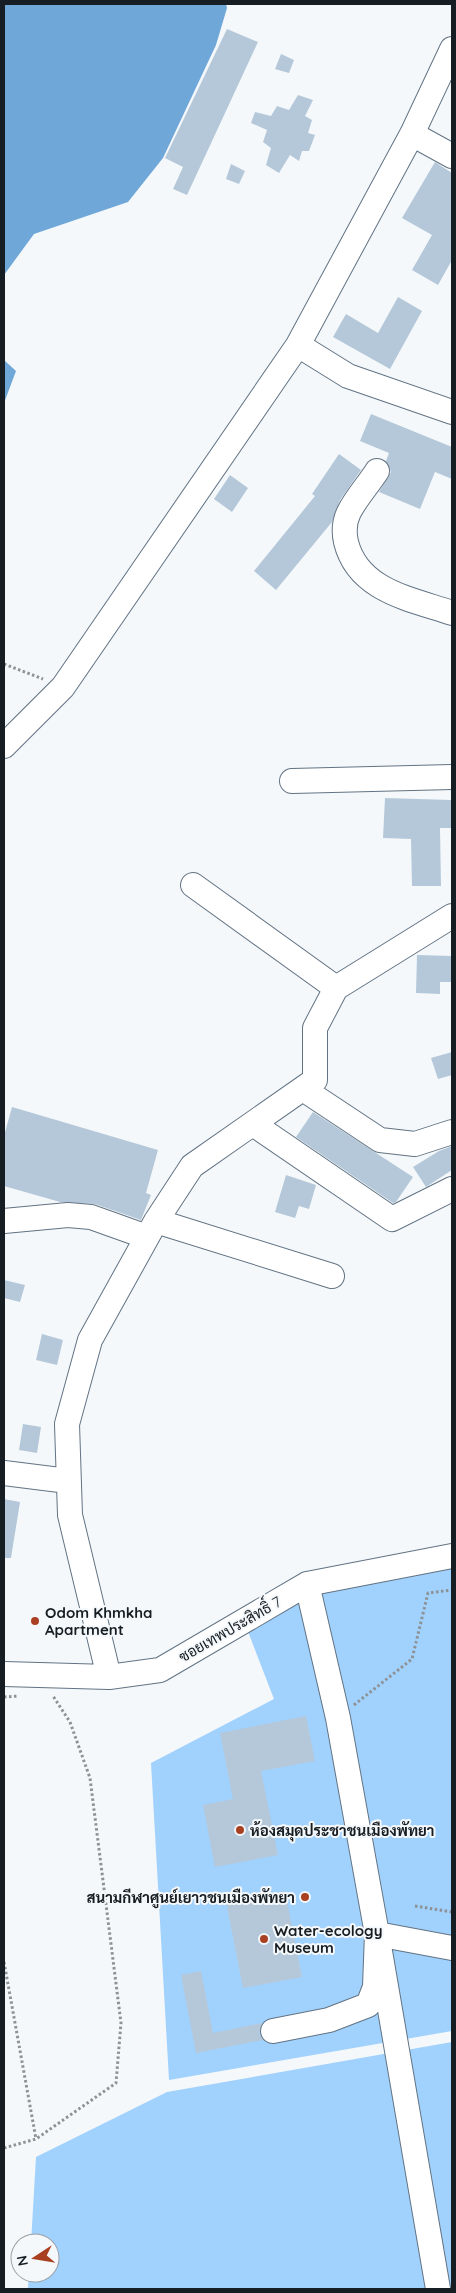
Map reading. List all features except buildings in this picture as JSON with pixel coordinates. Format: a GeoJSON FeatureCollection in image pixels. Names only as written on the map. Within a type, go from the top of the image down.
{"type":"FeatureCollection","features":[{"type":"Feature","properties":{"kind":"street"},"geometry":{"type":"LineString","coordinates":[[4,746],[63,687],[298,345],[412,134],[452,49]]}},
{"type":"Feature","properties":{"kind":"street"},"geometry":{"type":"LineString","coordinates":[[412,134],[452,156]]}},
{"type":"Feature","properties":{"kind":"street"},"geometry":{"type":"LineString","coordinates":[[298,345],[348,376],[452,412]]}},
{"type":"Feature","properties":{"kind":"street"},"geometry":{"type":"LineString","coordinates":[[377,472],[348,513],[344,532],[349,552],[361,573],[380,588],[452,612]]}},
{"type":"Feature","properties":{"kind":"street"},"geometry":{"type":"LineString","coordinates":[[292,782],[452,777]]}},
{"type":"Feature","properties":{"kind":"street"},"geometry":{"type":"LineString","coordinates":[[193,885],[336,988]]}},
{"type":"Feature","properties":{"kind":"street"},"geometry":{"type":"LineString","coordinates":[[109,1677],[70,1515],[68,1481],[67,1424],[90,1340],[152,1229],[192,1166],[315,1080],[315,1028],[336,988],[452,916]]}},
{"type":"Feature","properties":{"kind":"street"},"geometry":{"type":"LineString","coordinates":[[303,1089],[380,1140],[415,1144],[452,1132]]}},
{"type":"Feature","properties":{"kind":"street"},"geometry":{"type":"LineString","coordinates":[[253,1124],[392,1219],[452,1190]]}},
{"type":"Feature","properties":{"kind":"street"},"geometry":{"type":"LineString","coordinates":[[4,1221],[68,1215],[91,1217],[152,1229],[332,1276]]}},
{"type":"Feature","properties":{"kind":"street"},"geometry":{"type":"LineString","coordinates":[[4,1473],[68,1481]]}},
{"type":"Feature","properties":{"kind":"street","name":"ซอยเทพประสิทธิ์ 7"},"geometry":{"type":"LineString","coordinates":[[4,1674],[109,1677],[160,1670],[307,1584],[452,1556]]}},
{"type":"Feature","properties":{"kind":"street"},"geometry":{"type":"LineString","coordinates":[[307,1584],[338,1718],[438,2289]]}},
{"type":"Feature","properties":{"kind":"street"},"geometry":{"type":"LineString","coordinates":[[377,1934],[452,1948]]}},
{"type":"Feature","properties":{"kind":"street"},"geometry":{"type":"LineString","coordinates":[[273,2032],[329,2020],[368,2006],[375,1987],[377,1934]]}},
{"type":"Feature","properties":{"kind":"path"},"geometry":{"type":"LineString","coordinates":[[4,664],[63,687]]}},
{"type":"Feature","properties":{"kind":"path"},"geometry":{"type":"LineString","coordinates":[[338,1718],[412,1659],[428,1593],[452,1590]]}},
{"type":"Feature","properties":{"kind":"path"},"geometry":{"type":"LineString","coordinates":[[4,1697],[24,1695]]}},
{"type":"Feature","properties":{"kind":"path"},"geometry":{"type":"LineString","coordinates":[[4,2148],[36,2139],[116,2083],[121,2023],[90,1778],[70,1722],[54,1696],[44,1696]]}},
{"type":"Feature","properties":{"kind":"path"},"geometry":{"type":"LineString","coordinates":[[415,1906],[452,1912]]}},
{"type":"Feature","properties":{"kind":"path"},"geometry":{"type":"LineString","coordinates":[[4,1962],[36,2139]]}},
{"type":"Feature","properties":{"kind":"shaded area"},"geometry":{"type":"Polygon","coordinates":[[[4,4],[226,4],[227,8],[216,45],[163,158],[128,202],[34,234],[4,275],[4,4]]]}},
{"type":"Feature","properties":{"kind":"shaded area"},"geometry":{"type":"Polygon","coordinates":[[[4,360],[16,371],[4,403],[4,360]]]}},
{"type":"Feature","properties":{"kind":"shaded area","name":"สนามกีฬาศูนย์เยาวชนเมืองพัทยา"},"geometry":{"type":"Polygon","coordinates":[[[452,1566],[452,2031],[169,2080],[151,1763],[274,1699],[247,1629],[309,1593],[452,1566]]]}},
{"type":"Feature","properties":{"kind":"shaded area"},"geometry":{"type":"Polygon","coordinates":[[[452,2042],[452,2289],[28,2289],[28,2283],[60,2283],[60,2233],[32,2233],[36,2157],[167,2092],[452,2042]]]}},
{"type":"Feature","properties":{"kind":"place","name":"Odom Khmkha Apartment"},"geometry":{"type":"Point","coordinates":[35,1621]}},
{"type":"Feature","properties":{"kind":"place","name":"ห้องสมุดประชาชนเมืองพัทยา"},"geometry":{"type":"Point","coordinates":[240,1830]}},
{"type":"Feature","properties":{"kind":"place","name":"สนามกีฬาศูนย์เยาวชนเมืองพัทยา"},"geometry":{"type":"Point","coordinates":[305,1897]}},
{"type":"Feature","properties":{"kind":"place","name":"Water-ecology Museum"},"geometry":{"type":"Point","coordinates":[264,1939]}}]}
